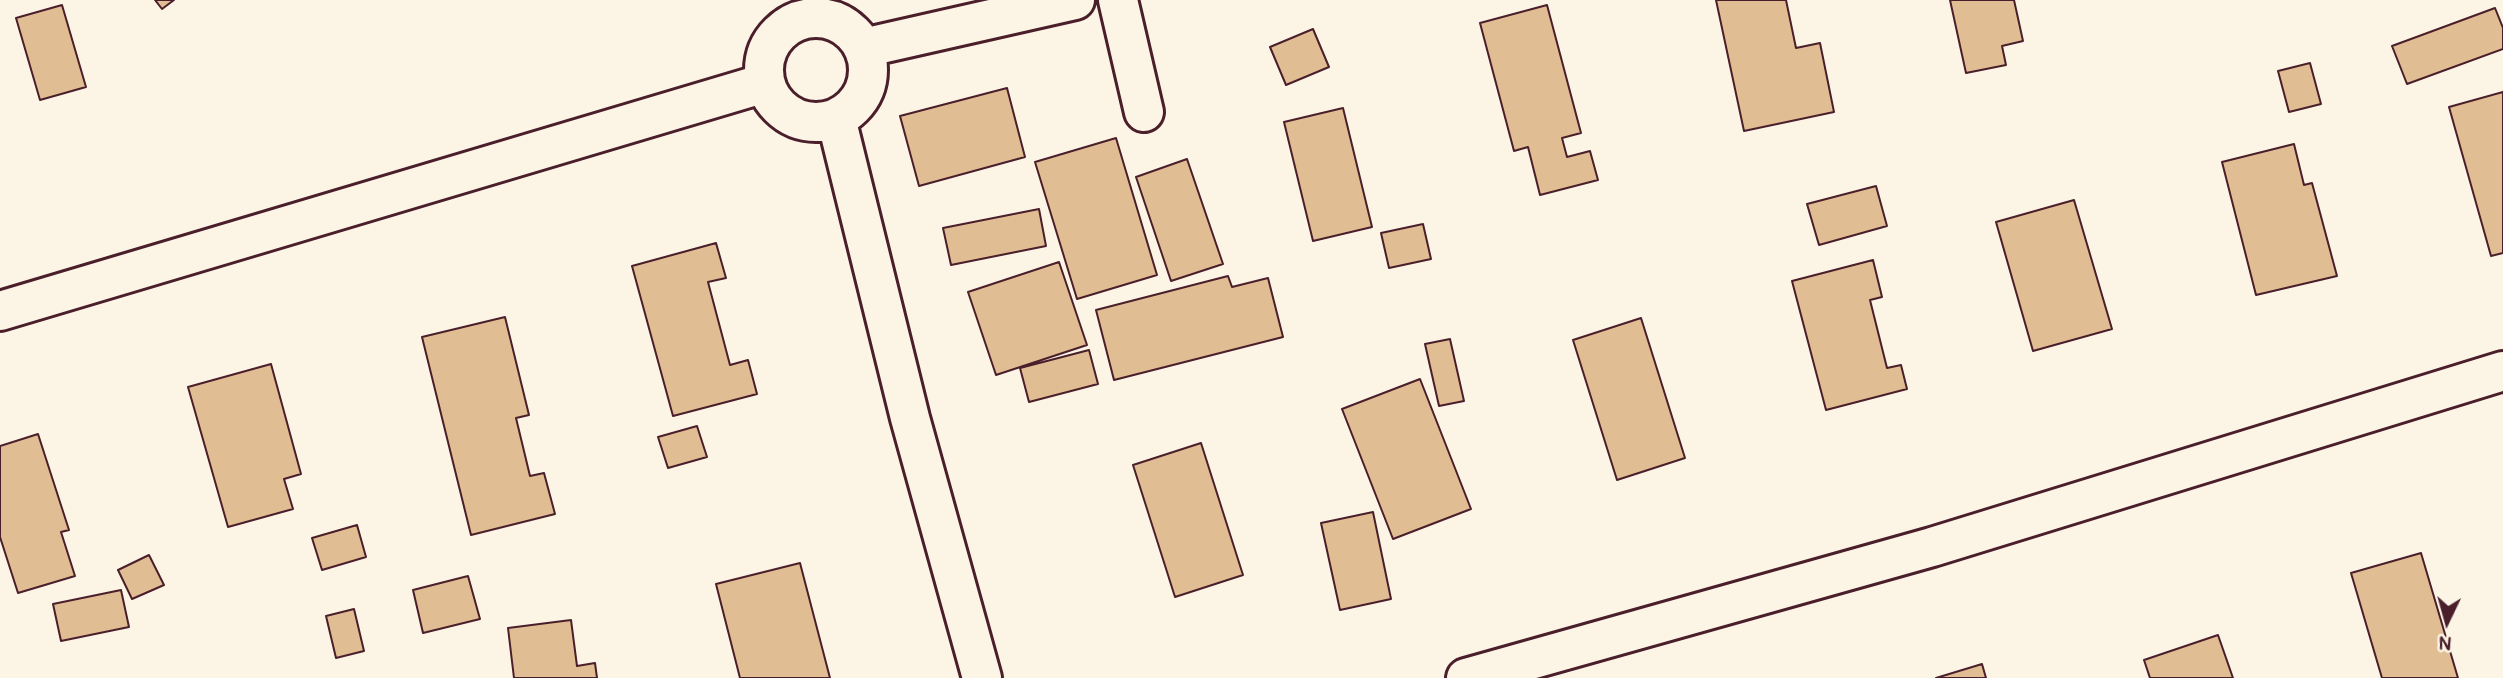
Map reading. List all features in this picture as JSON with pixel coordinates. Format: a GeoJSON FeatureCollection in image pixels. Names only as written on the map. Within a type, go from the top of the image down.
{"type":"FeatureCollection","features":[{"type":"Feature","properties":{"kind":"street"},"geometry":{"type":"LineString","coordinates":[[863,48],[1075,0]]}},
{"type":"Feature","properties":{"kind":"street"},"geometry":{"type":"LineString","coordinates":[[1118,0],[1144,112]]}},
{"type":"Feature","properties":{"kind":"street"},"geometry":{"type":"LineString","coordinates":[[800,10],[839,24],[854,34],[863,48],[869,68],[865,89],[854,106],[836,118],[819,122],[801,120],[779,106],[765,83],[764,63],[771,44],[800,10]]}},
{"type":"Feature","properties":{"kind":"street"},"geometry":{"type":"LineString","coordinates":[[0,311],[765,83]]}},
{"type":"Feature","properties":{"kind":"street"},"geometry":{"type":"LineString","coordinates":[[836,118],[909,418],[982,678]]}},
{"type":"Feature","properties":{"kind":"street"},"geometry":{"type":"LineString","coordinates":[[1466,678],[1931,547],[2503,371]]}},
{"type":"Feature","properties":{"kind":"building"},"geometry":{"type":"Polygon","coordinates":[[[155,0],[174,0],[162,9],[155,0]]]}},
{"type":"Feature","properties":{"kind":"building"},"geometry":{"type":"Polygon","coordinates":[[[1716,0],[1786,0],[1796,48],[1820,43],[1834,112],[1744,131],[1716,0]]]}},
{"type":"Feature","properties":{"kind":"building"},"geometry":{"type":"Polygon","coordinates":[[[1950,0],[2014,0],[2023,41],[2002,46],[2006,65],[1966,73],[1950,0]]]}},
{"type":"Feature","properties":{"kind":"building"},"geometry":{"type":"Polygon","coordinates":[[[62,5],[86,87],[40,100],[16,18],[62,5]]]}},
{"type":"Feature","properties":{"kind":"building"},"geometry":{"type":"Polygon","coordinates":[[[1547,5],[1581,133],[1562,138],[1567,157],[1590,151],[1598,180],[1540,195],[1528,147],[1514,151],[1480,23],[1547,5]]]}},
{"type":"Feature","properties":{"kind":"building"},"geometry":{"type":"Polygon","coordinates":[[[2495,8],[2503,28],[2503,49],[2407,84],[2392,46],[2495,8]]]}},
{"type":"Feature","properties":{"kind":"building"},"geometry":{"type":"Polygon","coordinates":[[[1313,29],[1329,67],[1286,85],[1270,47],[1313,29]]]}},
{"type":"Feature","properties":{"kind":"building"},"geometry":{"type":"Polygon","coordinates":[[[2310,63],[2321,104],[2289,112],[2278,71],[2310,63]]]}},
{"type":"Feature","properties":{"kind":"building"},"geometry":{"type":"Polygon","coordinates":[[[1007,88],[1025,157],[919,186],[900,116],[1007,88]]]}},
{"type":"Feature","properties":{"kind":"building"},"geometry":{"type":"Polygon","coordinates":[[[2503,92],[2503,253],[2491,256],[2449,107],[2503,92]]]}},
{"type":"Feature","properties":{"kind":"building"},"geometry":{"type":"Polygon","coordinates":[[[1343,108],[1372,227],[1313,241],[1284,122],[1343,108]]]}},
{"type":"Feature","properties":{"kind":"building"},"geometry":{"type":"Polygon","coordinates":[[[1116,138],[1157,275],[1077,299],[1035,162],[1116,138]]]}},
{"type":"Feature","properties":{"kind":"building"},"geometry":{"type":"Polygon","coordinates":[[[2294,144],[2304,185],[2312,183],[2337,276],[2256,295],[2222,162],[2294,144]]]}},
{"type":"Feature","properties":{"kind":"building"},"geometry":{"type":"Polygon","coordinates":[[[1187,159],[1223,264],[1171,281],[1136,177],[1187,159]]]}},
{"type":"Feature","properties":{"kind":"building"},"geometry":{"type":"Polygon","coordinates":[[[1876,186],[1887,226],[1819,245],[1807,204],[1876,186]]]}},
{"type":"Feature","properties":{"kind":"building"},"geometry":{"type":"Polygon","coordinates":[[[2074,200],[2112,329],[2033,351],[1996,222],[2074,200]]]}},
{"type":"Feature","properties":{"kind":"building"},"geometry":{"type":"Polygon","coordinates":[[[1039,209],[1046,246],[951,265],[943,228],[1039,209]]]}},
{"type":"Feature","properties":{"kind":"building"},"geometry":{"type":"Polygon","coordinates":[[[1423,224],[1431,259],[1389,268],[1381,233],[1423,224]]]}},
{"type":"Feature","properties":{"kind":"building"},"geometry":{"type":"Polygon","coordinates":[[[716,243],[726,278],[708,282],[730,365],[748,360],[757,394],[673,416],[632,266],[716,243]]]}},
{"type":"Feature","properties":{"kind":"building"},"geometry":{"type":"Polygon","coordinates":[[[1873,260],[1882,297],[1870,300],[1887,368],[1901,365],[1907,389],[1826,410],[1792,281],[1873,260]]]}},
{"type":"Feature","properties":{"kind":"building"},"geometry":{"type":"Polygon","coordinates":[[[1059,262],[1087,345],[996,375],[968,292],[1059,262]]]}},
{"type":"Feature","properties":{"kind":"building"},"geometry":{"type":"Polygon","coordinates":[[[1228,276],[1232,287],[1268,278],[1283,337],[1114,380],[1096,310],[1228,276]]]}},
{"type":"Feature","properties":{"kind":"building"},"geometry":{"type":"Polygon","coordinates":[[[505,317],[529,415],[516,418],[530,476],[544,473],[555,514],[471,535],[422,337],[505,317]]]}},
{"type":"Feature","properties":{"kind":"building"},"geometry":{"type":"Polygon","coordinates":[[[1641,318],[1685,458],[1617,480],[1573,340],[1641,318]]]}},
{"type":"Feature","properties":{"kind":"building"},"geometry":{"type":"Polygon","coordinates":[[[1450,339],[1464,401],[1439,406],[1425,344],[1450,339]]]}},
{"type":"Feature","properties":{"kind":"building"},"geometry":{"type":"Polygon","coordinates":[[[1089,350],[1098,384],[1029,402],[1020,368],[1089,350]]]}},
{"type":"Feature","properties":{"kind":"building"},"geometry":{"type":"Polygon","coordinates":[[[271,364],[301,474],[284,479],[293,509],[228,527],[188,387],[271,364]]]}},
{"type":"Feature","properties":{"kind":"building"},"geometry":{"type":"Polygon","coordinates":[[[1420,379],[1471,509],[1393,539],[1342,409],[1420,379]]]}},
{"type":"Feature","properties":{"kind":"building"},"geometry":{"type":"Polygon","coordinates":[[[697,426],[707,457],[668,468],[658,437],[697,426]]]}},
{"type":"Feature","properties":{"kind":"building"},"geometry":{"type":"Polygon","coordinates":[[[38,434],[69,530],[61,532],[75,576],[18,593],[0,537],[0,446],[38,434]]]}},
{"type":"Feature","properties":{"kind":"building"},"geometry":{"type":"Polygon","coordinates":[[[1201,443],[1243,575],[1175,597],[1133,465],[1201,443]]]}},
{"type":"Feature","properties":{"kind":"building"},"geometry":{"type":"Polygon","coordinates":[[[1373,512],[1391,599],[1340,610],[1321,523],[1373,512]]]}},
{"type":"Feature","properties":{"kind":"building"},"geometry":{"type":"Polygon","coordinates":[[[357,525],[366,557],[322,570],[312,538],[357,525]]]}},
{"type":"Feature","properties":{"kind":"building"},"geometry":{"type":"Polygon","coordinates":[[[2421,553],[2458,678],[2382,678],[2351,573],[2421,553]]]}},
{"type":"Feature","properties":{"kind":"building"},"geometry":{"type":"Polygon","coordinates":[[[149,555],[164,585],[132,599],[118,570],[149,555]]]}},
{"type":"Feature","properties":{"kind":"building"},"geometry":{"type":"Polygon","coordinates":[[[800,563],[830,678],[740,678],[716,584],[800,563]]]}},
{"type":"Feature","properties":{"kind":"building"},"geometry":{"type":"Polygon","coordinates":[[[468,576],[480,619],[423,633],[413,590],[468,576]]]}},
{"type":"Feature","properties":{"kind":"building"},"geometry":{"type":"Polygon","coordinates":[[[121,590],[129,627],[61,641],[53,604],[121,590]]]}},
{"type":"Feature","properties":{"kind":"building"},"geometry":{"type":"Polygon","coordinates":[[[354,609],[364,651],[336,658],[326,616],[354,609]]]}},
{"type":"Feature","properties":{"kind":"building"},"geometry":{"type":"Polygon","coordinates":[[[571,620],[577,666],[595,663],[597,678],[514,678],[508,628],[571,620]]]}},
{"type":"Feature","properties":{"kind":"building"},"geometry":{"type":"Polygon","coordinates":[[[2218,635],[2233,678],[2150,678],[2144,660],[2218,635]]]}},
{"type":"Feature","properties":{"kind":"building"},"geometry":{"type":"Polygon","coordinates":[[[1982,664],[1986,678],[1936,678],[1982,664]]]}}]}
